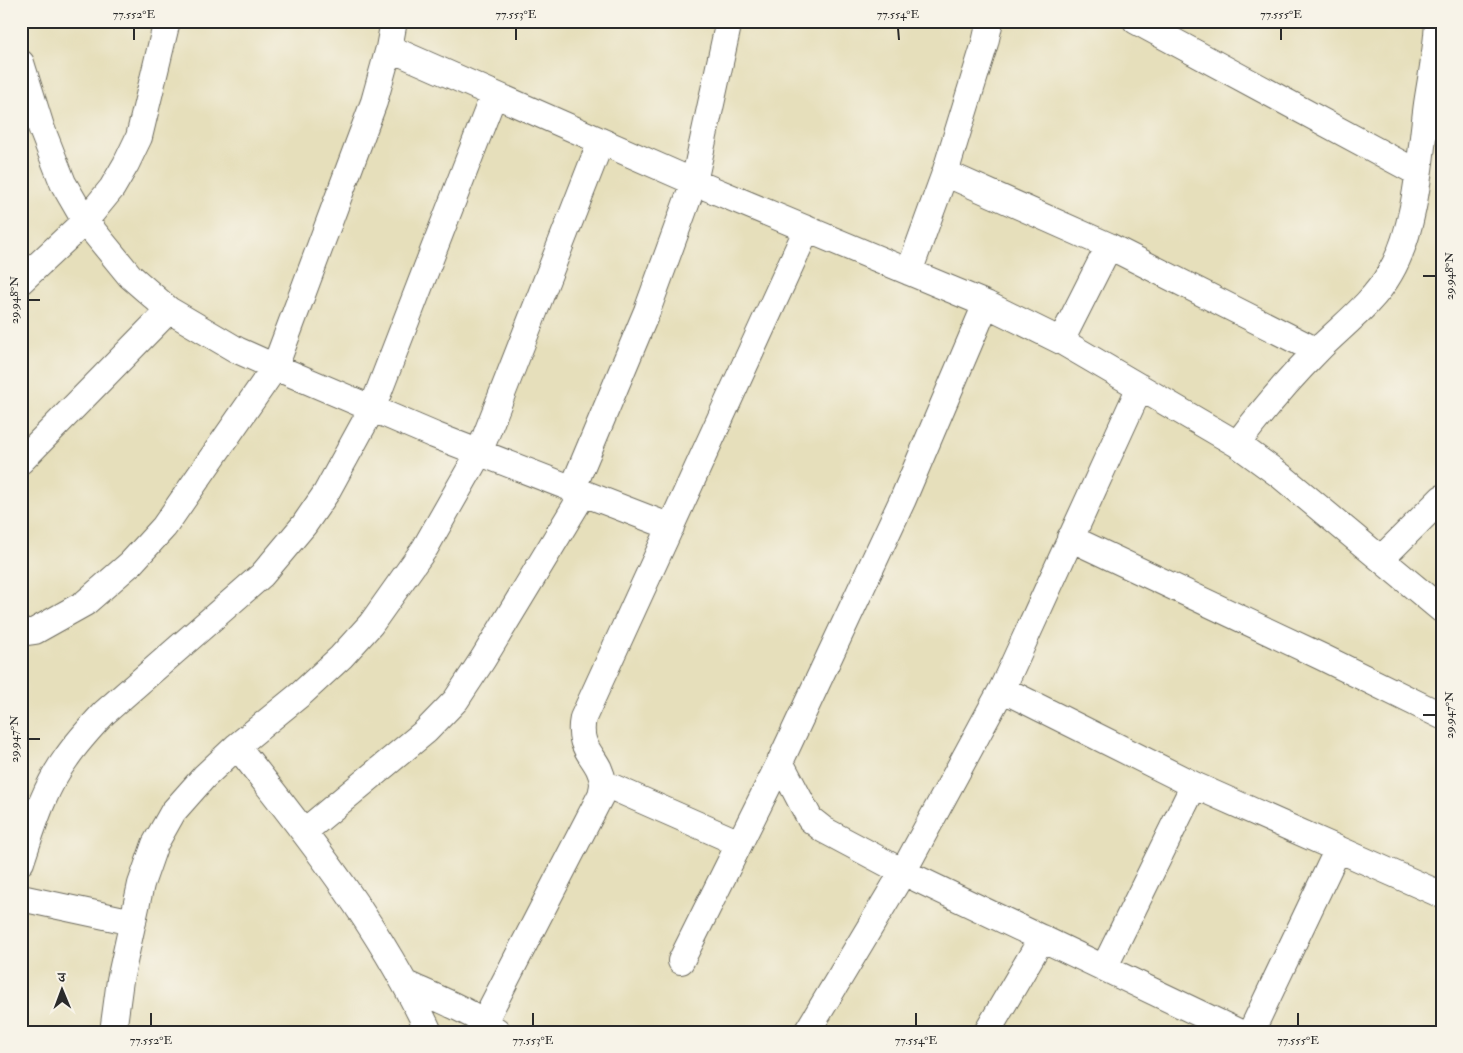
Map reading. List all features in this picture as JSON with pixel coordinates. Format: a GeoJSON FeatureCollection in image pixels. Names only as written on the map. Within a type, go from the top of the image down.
{"type":"FeatureCollection","features":[{"type":"Feature","properties":{"kind":"street"},"geometry":{"type":"LineString","coordinates":[[21,281],[85,221],[112,188],[126,164],[139,137],[167,21]]}},
{"type":"Feature","properties":{"kind":"street"},"geometry":{"type":"LineString","coordinates":[[21,633],[35,631],[85,603],[131,563],[164,527],[275,368],[374,102],[389,48],[394,21]]}},
{"type":"Feature","properties":{"kind":"street"},"geometry":{"type":"LineString","coordinates":[[305,831],[426,731],[456,700],[483,659],[578,492],[694,182],[729,21]]}},
{"type":"Feature","properties":{"kind":"street"},"geometry":{"type":"LineString","coordinates":[[909,272],[945,173],[990,21]]}},
{"type":"Feature","properties":{"kind":"street"},"geometry":{"type":"LineString","coordinates":[[1136,21],[1418,173]]}},
{"type":"Feature","properties":{"kind":"street"},"geometry":{"type":"LineString","coordinates":[[1237,444],[1269,402],[1317,351],[1371,299],[1390,273],[1402,248],[1409,224],[1418,173],[1438,21]]}},
{"type":"Feature","properties":{"kind":"street"},"geometry":{"type":"LineString","coordinates":[[389,48],[694,182],[986,304],[1061,341],[1237,444],[1281,476],[1442,610]]}},
{"type":"Feature","properties":{"kind":"street"},"geometry":{"type":"LineString","coordinates":[[21,63],[31,130],[85,221],[130,276],[169,310],[237,350],[275,368],[479,453],[671,527]]}},
{"type":"Feature","properties":{"kind":"street"},"geometry":{"type":"LineString","coordinates":[[21,862],[40,808],[66,758],[104,713],[262,574],[304,526],[326,493],[372,409],[494,94]]}},
{"type":"Feature","properties":{"kind":"street"},"geometry":{"type":"LineString","coordinates":[[113,1032],[120,980],[141,884],[155,844],[173,812],[204,777],[237,746],[309,687],[342,657],[371,624],[425,548],[479,453],[600,141]]}},
{"type":"Feature","properties":{"kind":"street"},"geometry":{"type":"LineString","coordinates":[[945,173],[1109,246],[1317,351]]}},
{"type":"Feature","properties":{"kind":"street"},"geometry":{"type":"LineString","coordinates":[[406,984],[491,1027],[601,795],[603,783],[582,741],[583,718],[807,229]]}},
{"type":"Feature","properties":{"kind":"street"},"geometry":{"type":"LineString","coordinates":[[1061,341],[1109,246]]}},
{"type":"Feature","properties":{"kind":"street"},"geometry":{"type":"LineString","coordinates":[[681,961],[780,762],[903,499],[986,304]]}},
{"type":"Feature","properties":{"kind":"street"},"geometry":{"type":"LineString","coordinates":[[21,460],[169,310]]}},
{"type":"Feature","properties":{"kind":"street"},"geometry":{"type":"LineString","coordinates":[[807,1032],[903,872],[1002,688],[1140,387]]}},
{"type":"Feature","properties":{"kind":"street"},"geometry":{"type":"LineString","coordinates":[[1381,559],[1442,498]]}},
{"type":"Feature","properties":{"kind":"street"},"geometry":{"type":"LineString","coordinates":[[1070,538],[1442,716]]}},
{"type":"Feature","properties":{"kind":"street"},"geometry":{"type":"LineString","coordinates":[[1002,688],[1194,785],[1442,895]]}},
{"type":"Feature","properties":{"kind":"street"},"geometry":{"type":"LineString","coordinates":[[237,746],[305,831],[344,887],[406,984],[430,1032]]}},
{"type":"Feature","properties":{"kind":"street"},"geometry":{"type":"LineString","coordinates":[[780,762],[810,819],[824,830],[903,872],[1238,1032]]}},
{"type":"Feature","properties":{"kind":"street"},"geometry":{"type":"LineString","coordinates":[[603,783],[739,843]]}},
{"type":"Feature","properties":{"kind":"street"},"geometry":{"type":"LineString","coordinates":[[1104,968],[1194,785]]}},
{"type":"Feature","properties":{"kind":"street"},"geometry":{"type":"LineString","coordinates":[[1250,1032],[1338,849]]}},
{"type":"Feature","properties":{"kind":"street"},"geometry":{"type":"LineString","coordinates":[[21,898],[133,922]]}},
{"type":"Feature","properties":{"kind":"street"},"geometry":{"type":"LineString","coordinates":[[987,1032],[1042,938]]}}]}
